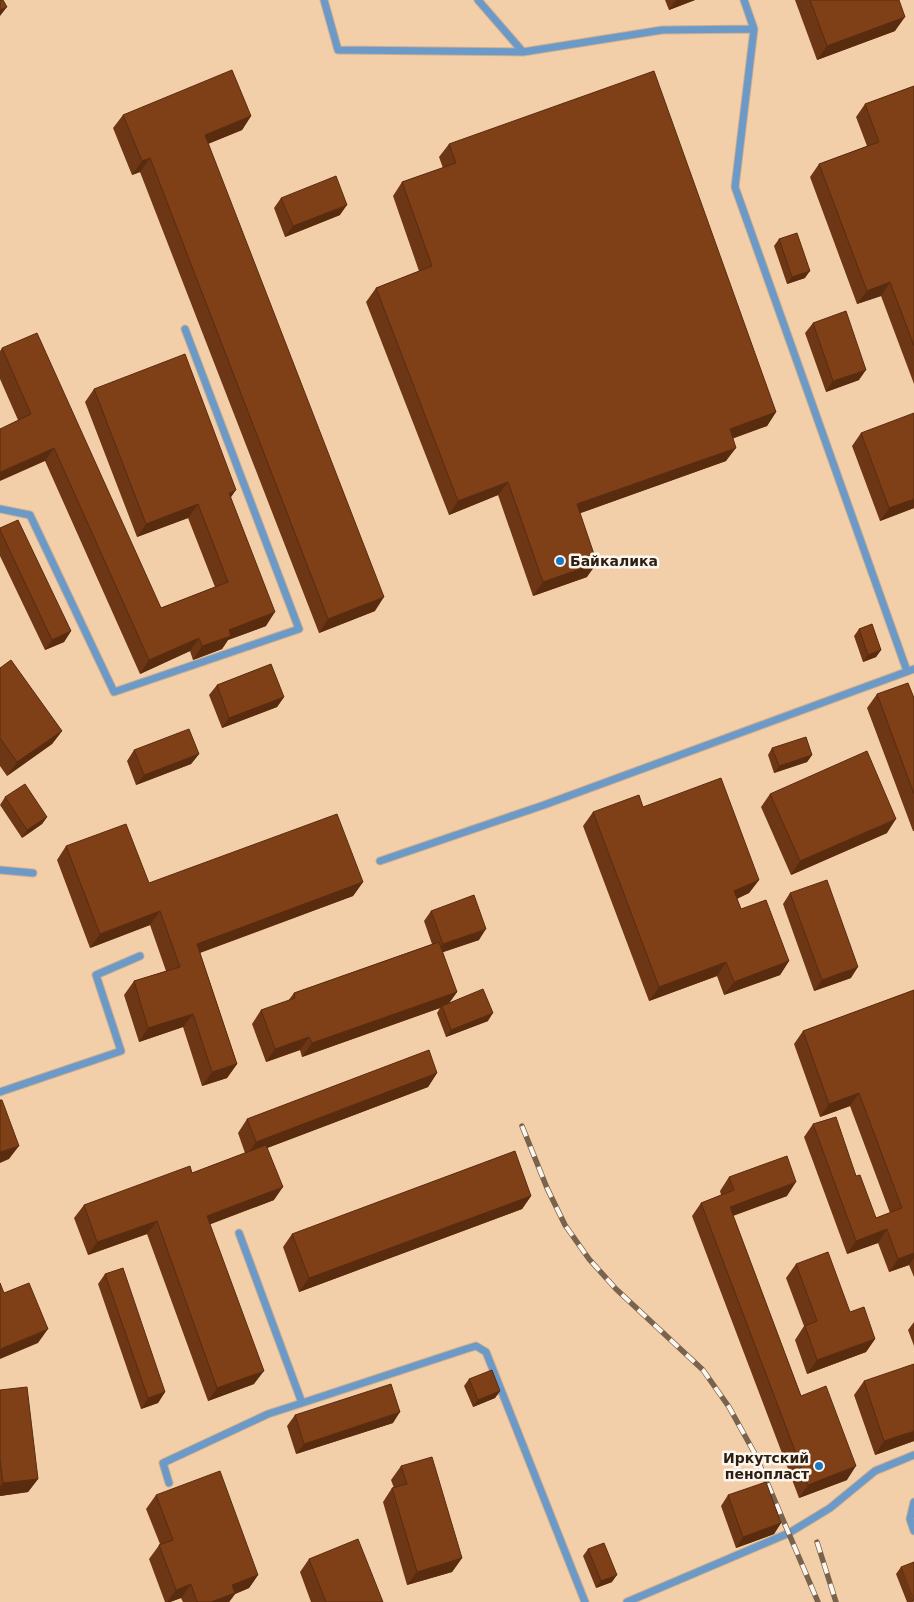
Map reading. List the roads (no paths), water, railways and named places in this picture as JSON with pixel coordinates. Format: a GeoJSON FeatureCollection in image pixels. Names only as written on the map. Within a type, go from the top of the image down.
{"type":"FeatureCollection","features":[{"type":"Feature","properties":{"kind":"lane"},"geometry":{"type":"LineString","coordinates":[[324,0],[338,50],[523,52],[662,30],[754,29]]}},
{"type":"Feature","properties":{"kind":"lane"},"geometry":{"type":"LineString","coordinates":[[478,0],[523,52]]}},
{"type":"Feature","properties":{"kind":"lane"},"geometry":{"type":"LineString","coordinates":[[380,861],[544,805],[910,670],[735,187],[754,29],[744,0]]}},
{"type":"Feature","properties":{"kind":"lane"},"geometry":{"type":"LineString","coordinates":[[0,509],[30,515],[114,692],[299,629],[185,329]]}},
{"type":"Feature","properties":{"kind":"lane"},"geometry":{"type":"LineString","coordinates":[[0,870],[33,873]]}},
{"type":"Feature","properties":{"kind":"lane"},"geometry":{"type":"LineString","coordinates":[[0,1092],[121,1051],[96,974],[140,956]]}},
{"type":"Feature","properties":{"kind":"lane"},"geometry":{"type":"LineString","coordinates":[[239,1233],[302,1403]]}},
{"type":"Feature","properties":{"kind":"lane"},"geometry":{"type":"LineString","coordinates":[[169,1483],[163,1463],[268,1414],[476,1346],[486,1352],[585,1602]]}},
{"type":"Feature","properties":{"kind":"lane"},"geometry":{"type":"LineString","coordinates":[[626,1602],[789,1533],[830,1508],[875,1471],[914,1454]]}},
{"type":"Feature","properties":{"kind":"lane"},"geometry":{"type":"LineString","coordinates":[[914,1502],[910,1519],[914,1531]]}},
{"type":"Feature","properties":{"kind":"railway"},"geometry":{"type":"LineString","coordinates":[[522,1126],[547,1188],[565,1225],[589,1259],[616,1289],[703,1370],[729,1407],[755,1454],[818,1602]]}},
{"type":"Feature","properties":{"kind":"railway"},"geometry":{"type":"LineString","coordinates":[[817,1542],[836,1602]]}},
{"type":"Feature","properties":{"kind":"place","name":"Байкалика"},"geometry":{"type":"Point","coordinates":[560,561]}},
{"type":"Feature","properties":{"kind":"place","name":"Иркутский пенопласт"},"geometry":{"type":"Point","coordinates":[819,1466]}}]}
